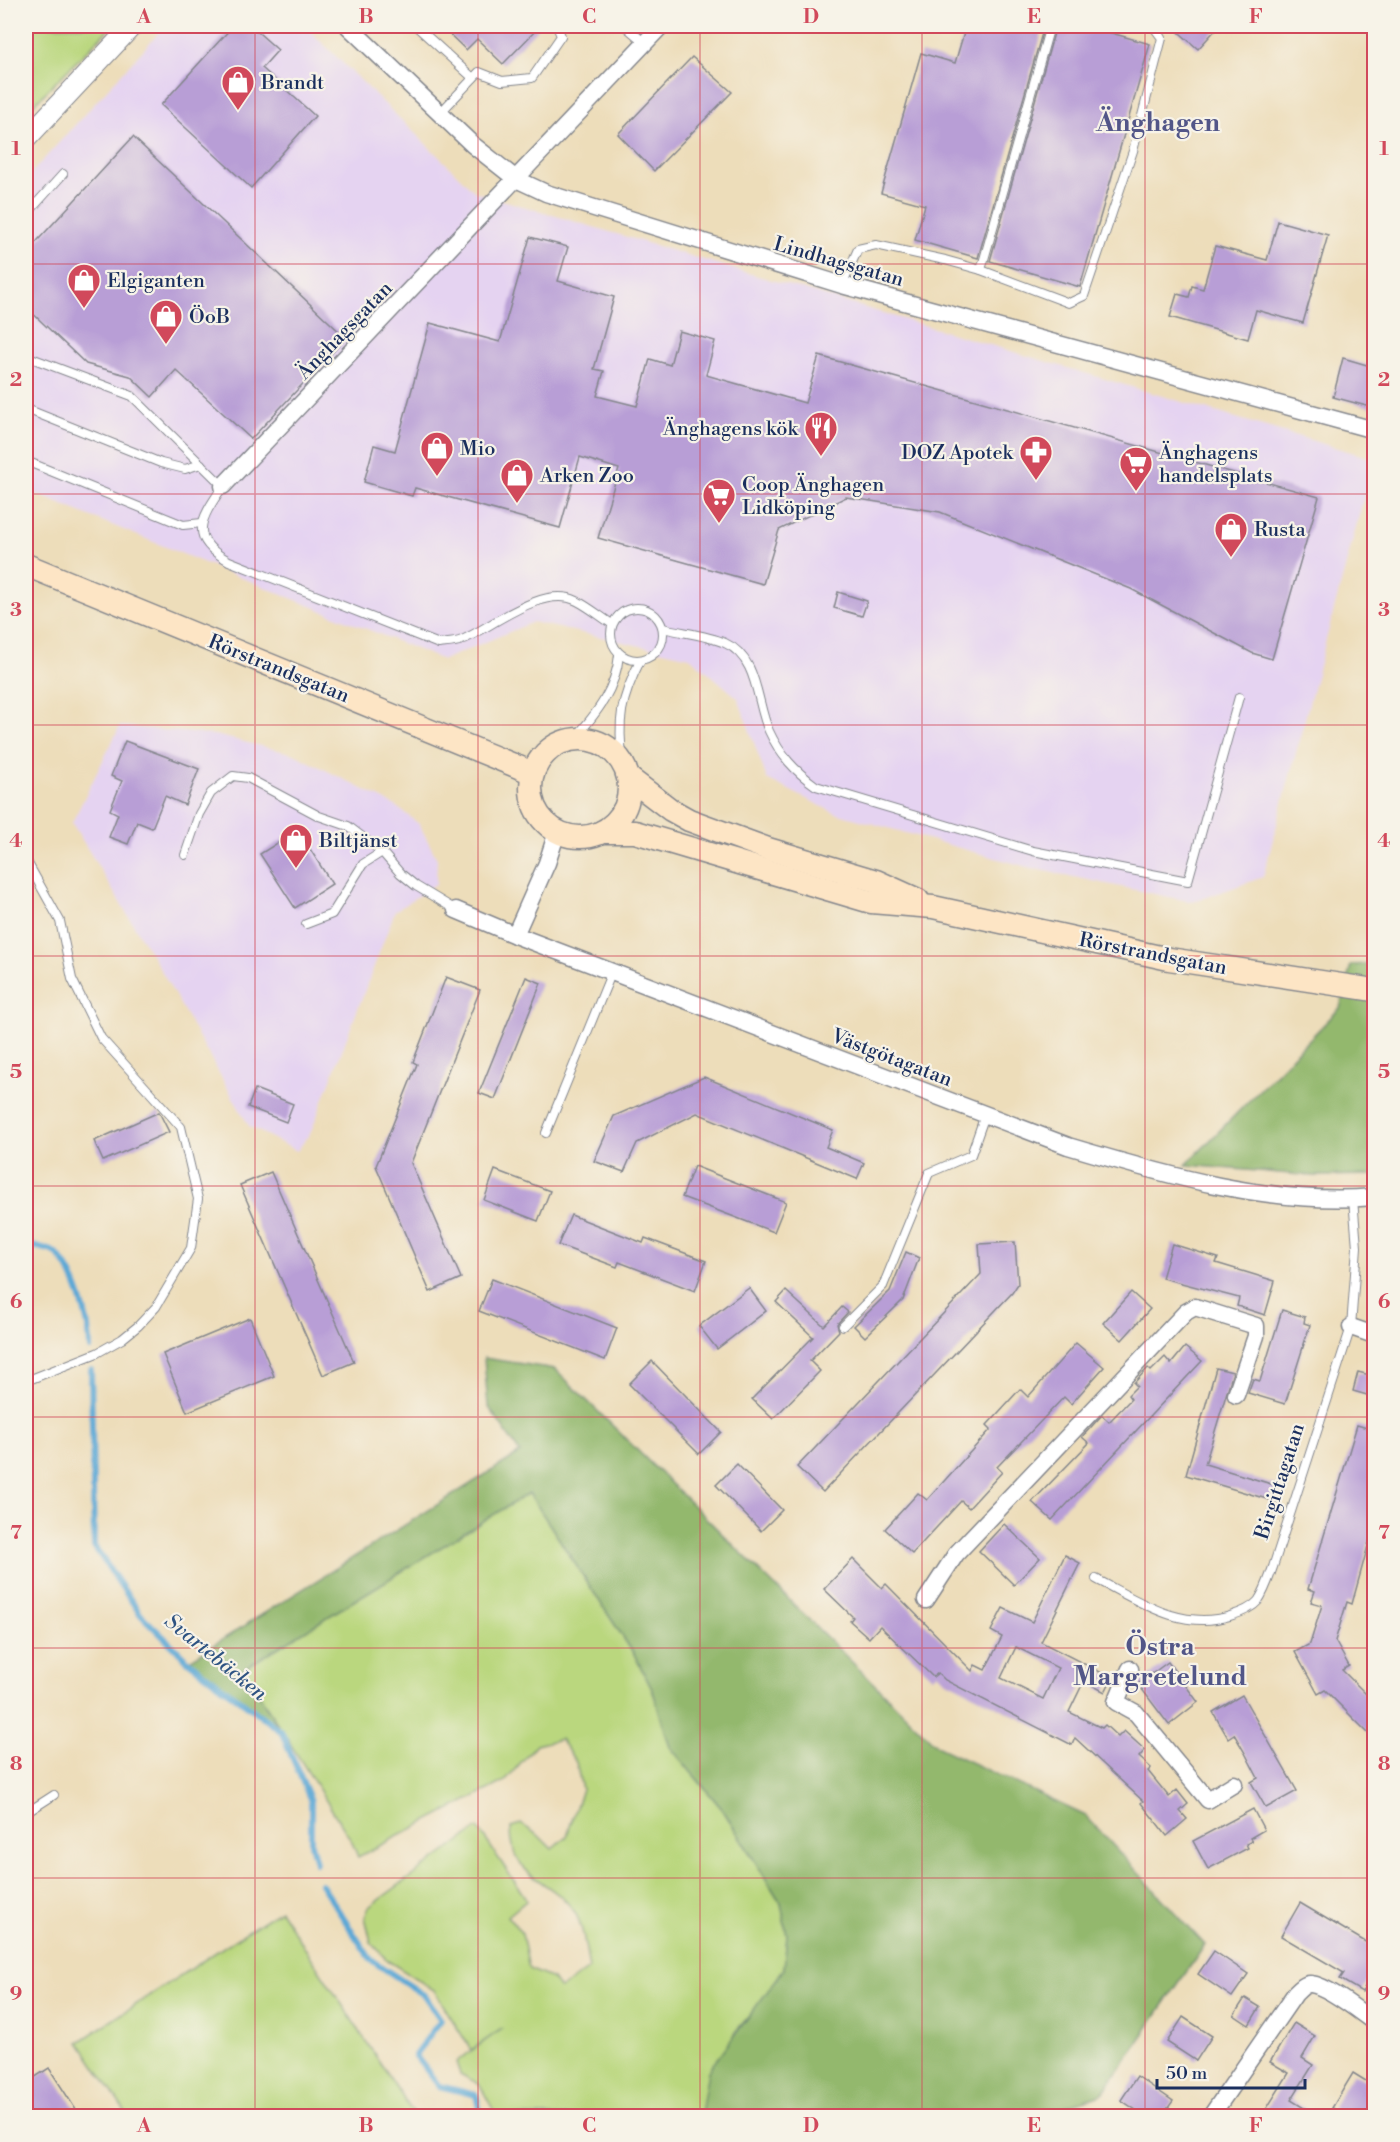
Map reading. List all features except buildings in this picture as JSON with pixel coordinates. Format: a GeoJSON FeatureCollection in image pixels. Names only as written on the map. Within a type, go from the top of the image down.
{"type":"FeatureCollection","features":[{"type":"Feature","properties":{"kind":"main road","name":"Rörstrandsgatan"},"geometry":{"type":"LineString","coordinates":[[26,565],[532,773]]}},
{"type":"Feature","properties":{"kind":"main road","name":"Rörstrandsgatan"},"geometry":{"type":"LineString","coordinates":[[574,739],[588,739],[614,752],[626,770],[671,810],[689,820],[768,849],[876,881],[933,907]]}},
{"type":"Feature","properties":{"kind":"main road"},"geometry":{"type":"LineString","coordinates":[[557,832],[548,825],[534,807],[530,784],[532,773],[544,754],[563,741],[574,739]]}},
{"type":"Feature","properties":{"kind":"main road"},"geometry":{"type":"LineString","coordinates":[[602,832],[615,823],[624,810],[629,794],[626,770]]}},
{"type":"Feature","properties":{"kind":"main road","name":"Rörstrandsgatan"},"geometry":{"type":"LineString","coordinates":[[557,832],[579,837],[602,832],[635,832],[871,902],[933,907],[1169,959],[1374,990]]}},
{"type":"Feature","properties":{"kind":"street"},"geometry":{"type":"LineString","coordinates":[[26,139],[132,26]]}},
{"type":"Feature","properties":{"kind":"street","name":"Lindhagsgatan"},"geometry":{"type":"LineString","coordinates":[[348,26],[441,112],[473,146],[516,179],[576,203],[842,285],[1374,430]]}},
{"type":"Feature","properties":{"kind":"street","name":"Änghagsgatan"},"geometry":{"type":"LineString","coordinates":[[223,486],[661,26]]}},
{"type":"Feature","properties":{"kind":"street"},"geometry":{"type":"LineString","coordinates":[[515,935],[547,863],[557,832]]}},
{"type":"Feature","properties":{"kind":"street","name":"Västgötagatan"},"geometry":{"type":"LineString","coordinates":[[456,910],[611,974],[1068,1146],[1159,1173],[1280,1194],[1353,1199],[1374,1197]]}},
{"type":"Feature","properties":{"kind":"street"},"geometry":{"type":"LineString","coordinates":[[926,1600],[956,1554],[1186,1312],[1196,1307],[1256,1326],[1256,1336],[1236,1395]]}},
{"type":"Feature","properties":{"kind":"street"},"geometry":{"type":"LineString","coordinates":[[1351,1327],[1374,1335]]}},
{"type":"Feature","properties":{"kind":"street"},"geometry":{"type":"LineString","coordinates":[[1130,1669],[1116,1702],[1136,1713],[1208,1800],[1234,1785]]}},
{"type":"Feature","properties":{"kind":"street"},"geometry":{"type":"LineString","coordinates":[[1211,2116],[1295,1994],[1305,1985],[1311,1984],[1326,1991],[1374,2022]]}},
{"type":"Feature","properties":{"kind":"lane"},"geometry":{"type":"LineString","coordinates":[[416,26],[473,78]]}},
{"type":"Feature","properties":{"kind":"lane"},"geometry":{"type":"LineString","coordinates":[[441,112],[479,72],[502,81],[532,78],[561,36],[557,26]]}},
{"type":"Feature","properties":{"kind":"lane"},"geometry":{"type":"LineString","coordinates":[[626,26],[645,44]]}},
{"type":"Feature","properties":{"kind":"lane"},"geometry":{"type":"LineString","coordinates":[[981,270],[1050,26]]}},
{"type":"Feature","properties":{"kind":"lane"},"geometry":{"type":"LineString","coordinates":[[842,285],[858,249],[876,245],[981,270],[1069,303],[1084,296],[1133,151],[1162,38],[1153,26]]}},
{"type":"Feature","properties":{"kind":"lane"},"geometry":{"type":"LineString","coordinates":[[26,215],[63,174]]}},
{"type":"Feature","properties":{"kind":"lane"},"geometry":{"type":"LineString","coordinates":[[26,356],[132,396],[223,486],[206,511],[202,523],[202,534],[210,551],[229,561],[439,644],[459,641],[509,612],[546,600],[564,598],[576,600],[612,624]]}},
{"type":"Feature","properties":{"kind":"lane"},"geometry":{"type":"LineString","coordinates":[[29,410],[161,463],[185,469],[201,464]]}},
{"type":"Feature","properties":{"kind":"lane"},"geometry":{"type":"LineString","coordinates":[[26,461],[183,525],[202,523]]}},
{"type":"Feature","properties":{"kind":"lane"},"geometry":{"type":"LineString","coordinates":[[639,607],[650,610],[658,618],[663,628],[663,639],[659,649],[651,657],[640,661],[629,660],[619,655],[610,635],[612,624],[618,615],[628,609],[639,607]]}},
{"type":"Feature","properties":{"kind":"lane"},"geometry":{"type":"LineString","coordinates":[[663,628],[726,643],[746,660],[768,729],[780,753],[798,774],[816,786],[1034,851],[1188,881],[1239,697]]}},
{"type":"Feature","properties":{"kind":"lane"},"geometry":{"type":"LineString","coordinates":[[574,739],[606,699],[616,675],[619,655]]}},
{"type":"Feature","properties":{"kind":"lane"},"geometry":{"type":"LineString","coordinates":[[626,770],[620,720],[627,690],[640,661]]}},
{"type":"Feature","properties":{"kind":"lane"},"geometry":{"type":"LineString","coordinates":[[185,855],[199,814],[211,793],[233,776],[248,777],[319,816],[348,826],[382,852],[408,879],[456,910]]}},
{"type":"Feature","properties":{"kind":"lane"},"geometry":{"type":"LineString","coordinates":[[306,924],[332,914],[363,864],[382,852]]}},
{"type":"Feature","properties":{"kind":"lane"},"geometry":{"type":"LineString","coordinates":[[26,860],[60,921],[72,979],[101,1038],[181,1127],[198,1199],[191,1248],[156,1306],[138,1326],[122,1339],[97,1353],[26,1381]]}},
{"type":"Feature","properties":{"kind":"lane"},"geometry":{"type":"LineString","coordinates":[[546,1132],[611,974]]}},
{"type":"Feature","properties":{"kind":"lane"},"geometry":{"type":"LineString","coordinates":[[843,1326],[883,1286],[929,1173],[971,1155],[985,1115]]}},
{"type":"Feature","properties":{"kind":"lane","name":"Birgittagatan"},"geometry":{"type":"LineString","coordinates":[[1095,1579],[1184,1620],[1209,1621],[1239,1613],[1254,1604],[1265,1588],[1351,1327],[1357,1247],[1353,1199]]}},
{"type":"Feature","properties":{"kind":"lane"},"geometry":{"type":"LineString","coordinates":[[26,1813],[54,1795]]}},
{"type":"Feature","properties":{"kind":"shaded area"},"geometry":{"type":"Polygon","coordinates":[[[165,26],[305,26],[475,192],[1374,459],[1263,877],[1193,902],[1031,868],[835,813],[767,779],[738,698],[690,657],[533,622],[443,660],[26,490],[26,179],[165,26]]]}},
{"type":"Feature","properties":{"kind":"shaded area"},"geometry":{"type":"Polygon","coordinates":[[[120,726],[215,735],[294,754],[394,805],[419,824],[437,859],[436,884],[395,911],[311,1132],[297,1151],[249,1126],[159,967],[72,823],[120,726]]]}},
{"type":"Feature","properties":{"kind":"green space"},"geometry":{"type":"Polygon","coordinates":[[[26,26],[112,26],[26,112],[26,26]]]}},
{"type":"Feature","properties":{"kind":"green space"},"geometry":{"type":"Polygon","coordinates":[[[1374,964],[1374,1175],[1314,1176],[1186,1165],[1340,1008],[1351,965],[1374,964]]]}},
{"type":"Feature","properties":{"kind":"green space"},"geometry":{"type":"Polygon","coordinates":[[[484,1358],[555,1369],[938,1747],[1086,1816],[1205,1945],[1104,2091],[1098,2096],[1036,2116],[704,2116],[702,2108],[708,2071],[784,1969],[787,1935],[781,1903],[723,1810],[670,1747],[653,1691],[634,1654],[529,1493],[243,1669],[281,1731],[188,1661],[520,1453],[488,1406],[484,1358]]]}},
{"type":"Feature","properties":{"kind":"green space"},"geometry":{"type":"Polygon","coordinates":[[[529,1493],[634,1654],[653,1691],[670,1747],[723,1810],[781,1903],[787,1935],[784,1969],[758,2006],[735,2032],[702,2108],[704,2116],[497,2116],[479,2084],[460,2074],[456,2062],[503,2028],[471,2050],[434,1990],[388,1961],[371,1942],[365,1917],[369,1907],[478,1828],[527,1900],[508,1916],[522,1934],[529,1969],[553,1979],[560,1989],[589,1969],[582,1931],[574,1911],[554,1891],[524,1868],[512,1845],[511,1827],[521,1824],[538,1835],[552,1849],[567,1836],[582,1789],[576,1762],[560,1739],[536,1745],[505,1781],[358,1857],[351,1840],[243,1669],[529,1493]]]}},
{"type":"Feature","properties":{"kind":"green space"},"geometry":{"type":"Polygon","coordinates":[[[280,1910],[415,2116],[128,2116],[79,2042],[280,1910]]]}},
{"type":"Feature","properties":{"kind":"waterway","name":"Svartebäcken"},"geometry":{"type":"LineString","coordinates":[[26,1256],[33,1246],[53,1252],[63,1261],[80,1297],[90,1348]]}},
{"type":"Feature","properties":{"kind":"waterway","name":"Svartebäcken"},"geometry":{"type":"LineString","coordinates":[[91,1370],[94,1546],[141,1615],[188,1661],[281,1731],[311,1801],[311,1844],[316,1863]]}},
{"type":"Feature","properties":{"kind":"waterway","name":"Svartebäcken"},"geometry":{"type":"LineString","coordinates":[[321,1884],[371,1960],[424,1995],[441,2020],[415,2055],[439,2086],[476,2095],[481,2116]]}},
{"type":"Feature","properties":{"kind":"place","name":"Brandt"},"geometry":{"type":"Point","coordinates":[238,111]}},
{"type":"Feature","properties":{"kind":"place","name":"Elgiganten"},"geometry":{"type":"Point","coordinates":[84,309]}},
{"type":"Feature","properties":{"kind":"place","name":"ÖoB"},"geometry":{"type":"Point","coordinates":[166,345]}},
{"type":"Feature","properties":{"kind":"place","name":"Änghagens kök"},"geometry":{"type":"Point","coordinates":[821,457]}},
{"type":"Feature","properties":{"kind":"place","name":"Mio"},"geometry":{"type":"Point","coordinates":[437,477]}},
{"type":"Feature","properties":{"kind":"place","name":"DOZ Apotek"},"geometry":{"type":"Point","coordinates":[1036,481]}},
{"type":"Feature","properties":{"kind":"place","name":"Änghagens handelsplats"},"geometry":{"type":"Point","coordinates":[1136,492]}},
{"type":"Feature","properties":{"kind":"place","name":"Arken Zoo"},"geometry":{"type":"Point","coordinates":[517,504]}},
{"type":"Feature","properties":{"kind":"place","name":"Coop Änghagen Lidköping"},"geometry":{"type":"Point","coordinates":[719,524]}},
{"type":"Feature","properties":{"kind":"place","name":"Rusta"},"geometry":{"type":"Point","coordinates":[1231,558]}},
{"type":"Feature","properties":{"kind":"place","name":"Biltjänst"},"geometry":{"type":"Point","coordinates":[296,869]}},
{"type":"Feature","properties":{"kind":"district","name":"Änghagen"},"geometry":{"type":"Point","coordinates":[1158,122]}},
{"type":"Feature","properties":{"kind":"district","name":"Östra Margretelund"},"geometry":{"type":"Point","coordinates":[1160,1660]}}]}
